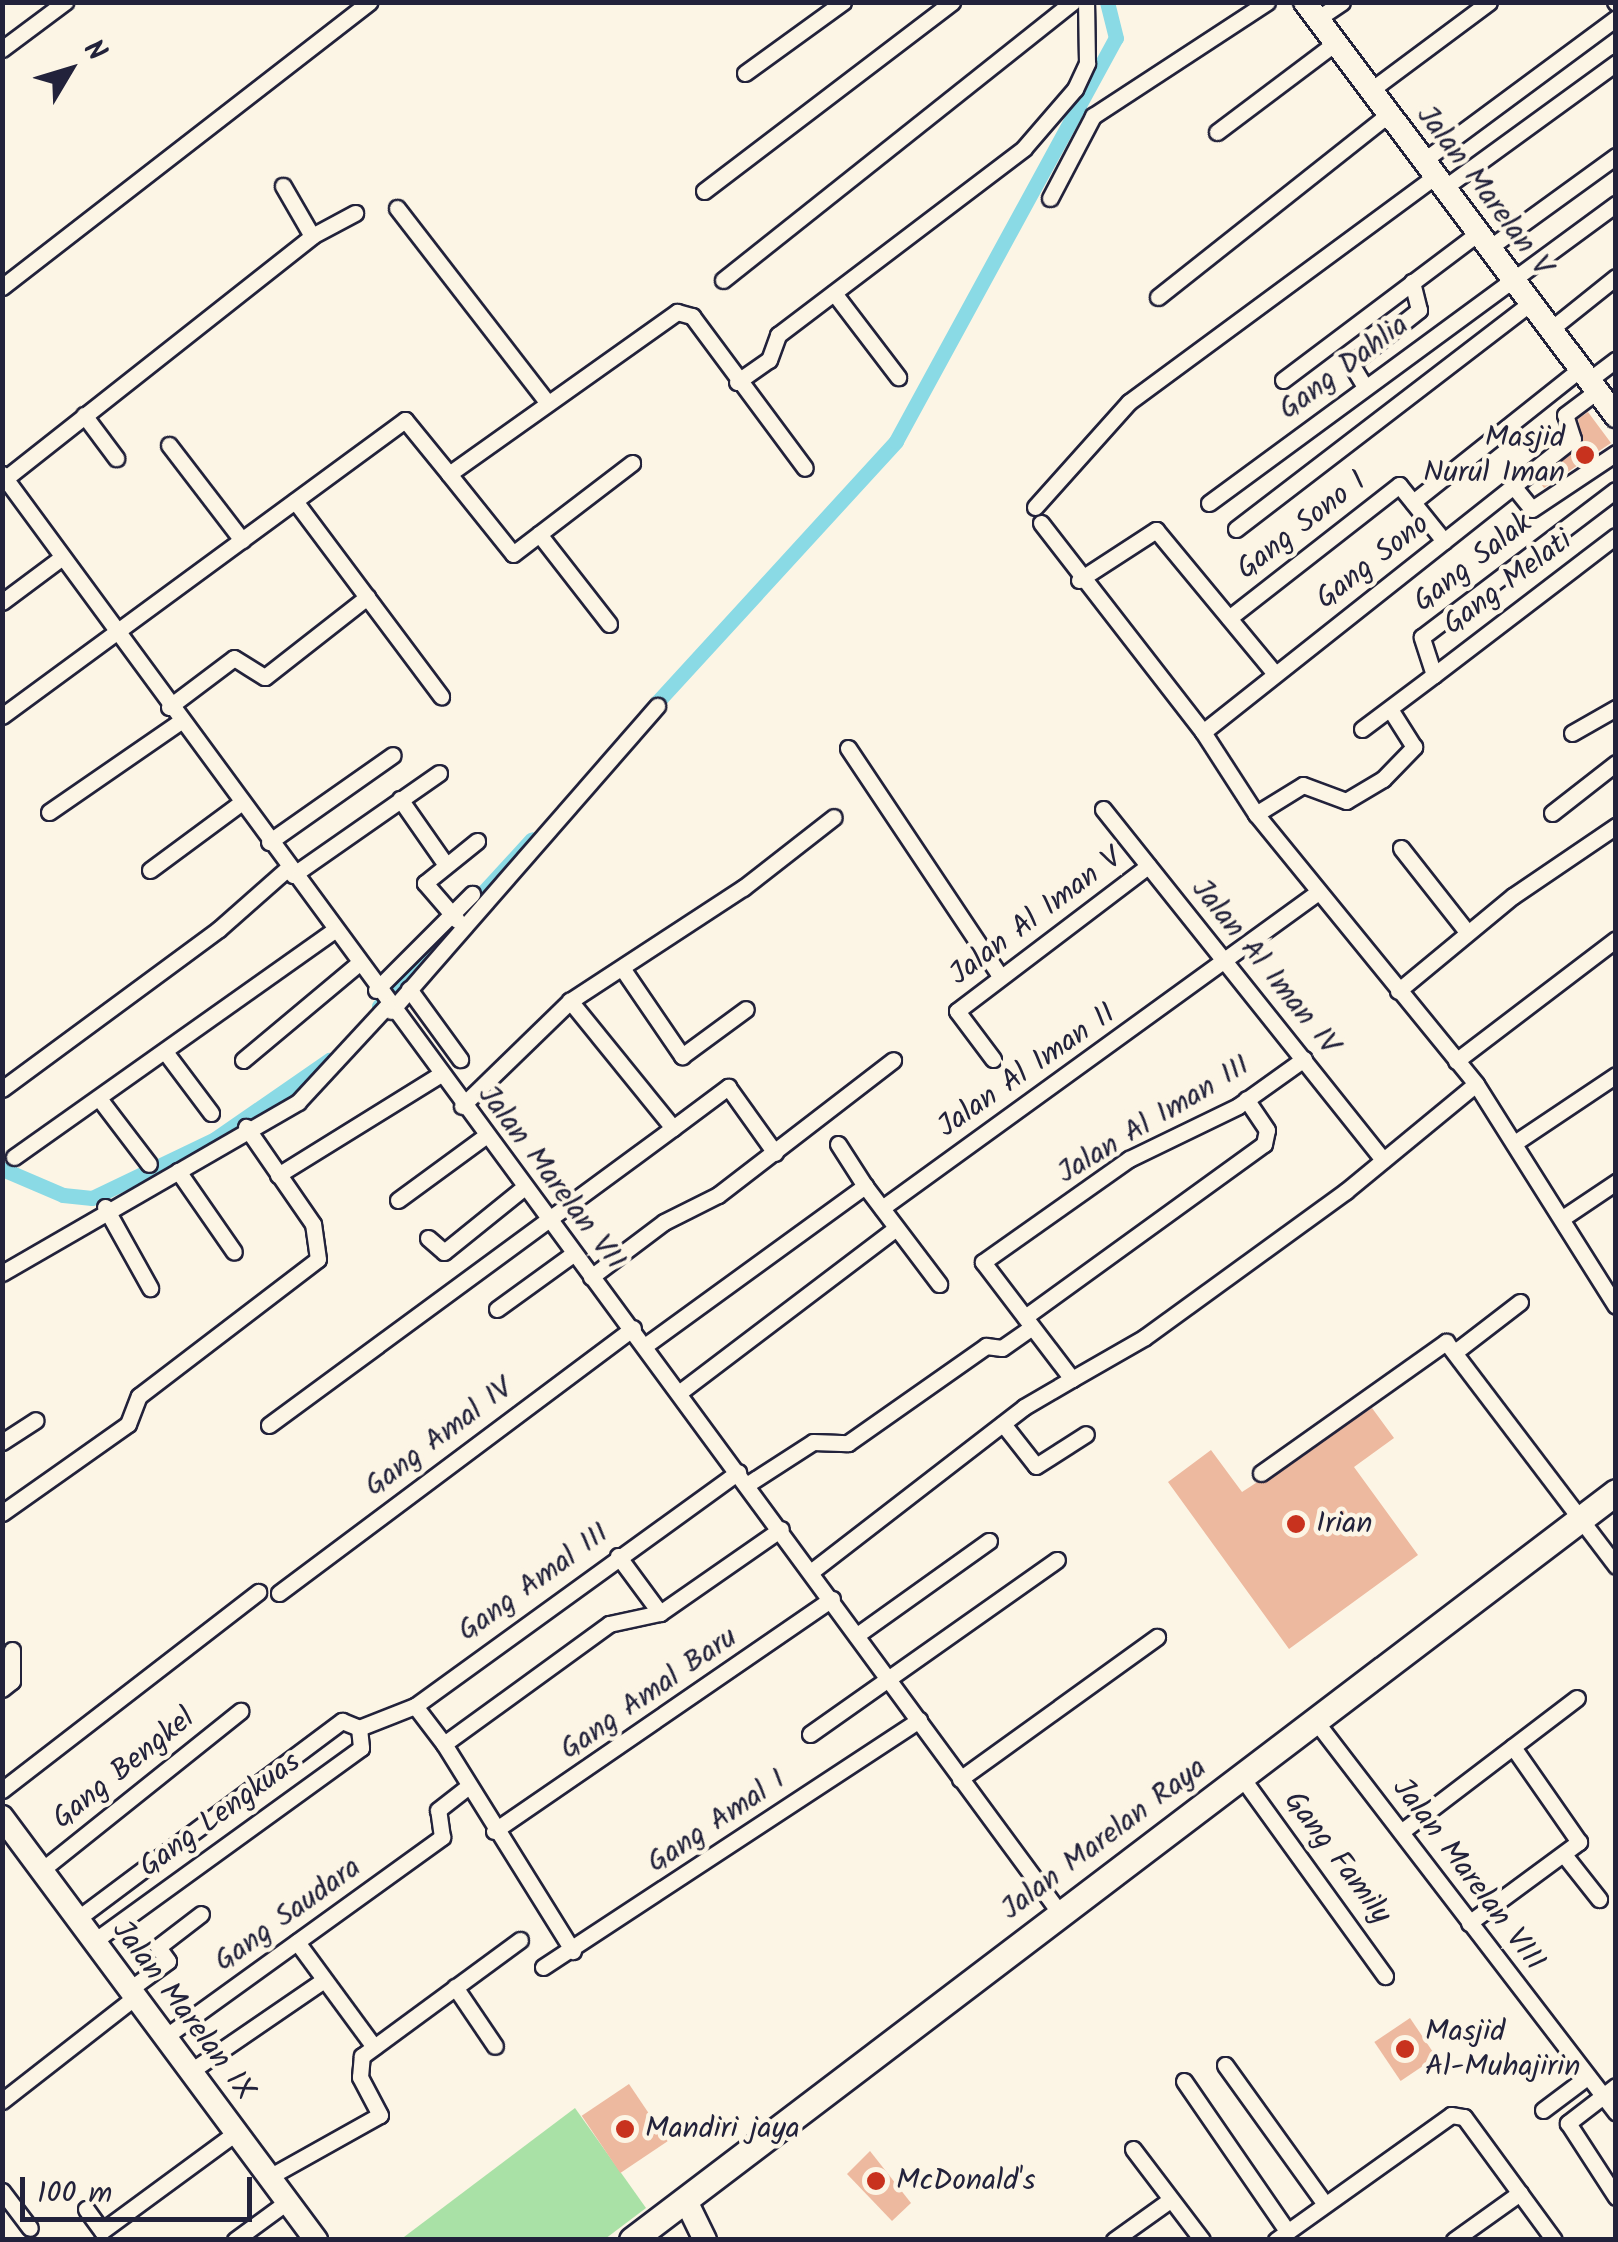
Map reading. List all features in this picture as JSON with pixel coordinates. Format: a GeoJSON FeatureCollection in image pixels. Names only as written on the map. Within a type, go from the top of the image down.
{"type":"FeatureCollection","features":[{"type":"Feature","properties":{"kind":"main road","name":"Jalan Marelan V"},"geometry":{"type":"LineString","coordinates":[[1311,11],[1616,416]]}},
{"type":"Feature","properties":{"kind":"main road","name":"Jalan Marelan Raya"},"geometry":{"type":"LineString","coordinates":[[632,2240],[1578,1513],[1616,1492]]}},
{"type":"Feature","properties":{"kind":"main road","name":"Jalan Marelan IX"},"geometry":{"type":"LineString","coordinates":[[2,1817],[316,2240]]}},
{"type":"Feature","properties":{"kind":"main road"},"geometry":{"type":"LineString","coordinates":[[686,2201],[704,2240]]}},
{"type":"Feature","properties":{"kind":"street"},"geometry":{"type":"LineString","coordinates":[[2,49],[65,2]]}},
{"type":"Feature","properties":{"kind":"street"},"geometry":{"type":"LineString","coordinates":[[2,287],[370,2]]}},
{"type":"Feature","properties":{"kind":"street"},"geometry":{"type":"LineString","coordinates":[[746,72],[843,2]]}},
{"type":"Feature","properties":{"kind":"street"},"geometry":{"type":"LineString","coordinates":[[704,191],[952,2]]}},
{"type":"Feature","properties":{"kind":"street"},"geometry":{"type":"LineString","coordinates":[[723,280],[1073,2]]}},
{"type":"Feature","properties":{"kind":"street"},"geometry":{"type":"LineString","coordinates":[[737,382],[769,360],[778,335],[1024,148],[1068,100],[1087,63],[1086,2]]}},
{"type":"Feature","properties":{"kind":"street"},"geometry":{"type":"LineString","coordinates":[[1050,198],[1093,116],[1267,2]]}},
{"type":"Feature","properties":{"kind":"street"},"geometry":{"type":"LineString","coordinates":[[1311,11],[1342,2]]}},
{"type":"Feature","properties":{"kind":"street"},"geometry":{"type":"LineString","coordinates":[[1371,90],[1489,2]]}},
{"type":"Feature","properties":{"kind":"street"},"geometry":{"type":"LineString","coordinates":[[1616,18],[1434,175],[1129,402],[1038,515],[1079,580],[1203,732],[1256,814],[1476,1084],[1564,1217],[1616,1306]]}},
{"type":"Feature","properties":{"kind":"street"},"geometry":{"type":"LineString","coordinates":[[1217,132],[1335,43]]}},
{"type":"Feature","properties":{"kind":"street"},"geometry":{"type":"LineString","coordinates":[[1434,175],[1616,63]]}},
{"type":"Feature","properties":{"kind":"street"},"geometry":{"type":"LineString","coordinates":[[1158,297],[1389,114]]}},
{"type":"Feature","properties":{"kind":"street"},"geometry":{"type":"LineString","coordinates":[[1283,380],[1412,282],[1616,156]]}},
{"type":"Feature","properties":{"kind":"street"},"geometry":{"type":"LineString","coordinates":[[283,186],[312,236]]}},
{"type":"Feature","properties":{"kind":"street","name":"Gang Dahlia"},"geometry":{"type":"LineString","coordinates":[[1210,503],[1616,204]]}},
{"type":"Feature","properties":{"kind":"street"},"geometry":{"type":"LineString","coordinates":[[397,208],[547,402]]}},
{"type":"Feature","properties":{"kind":"street"},"geometry":{"type":"LineString","coordinates":[[4,476],[312,236],[355,213]]}},
{"type":"Feature","properties":{"kind":"street"},"geometry":{"type":"LineString","coordinates":[[1550,329],[1616,278]]}},
{"type":"Feature","properties":{"kind":"street"},"geometry":{"type":"LineString","coordinates":[[1365,387],[1351,364],[1419,310],[1412,282]]}},
{"type":"Feature","properties":{"kind":"street"},"geometry":{"type":"LineString","coordinates":[[834,293],[898,377]]}},
{"type":"Feature","properties":{"kind":"street"},"geometry":{"type":"LineString","coordinates":[[1236,530],[1530,303]]}},
{"type":"Feature","properties":{"kind":"street"},"geometry":{"type":"LineString","coordinates":[[448,474],[682,311],[804,468]]}},
{"type":"Feature","properties":{"kind":"street"},"geometry":{"type":"LineString","coordinates":[[1412,502],[1616,360]]}},
{"type":"Feature","properties":{"kind":"street","name":"Gang Sono"},"geometry":{"type":"LineString","coordinates":[[1203,732],[1573,438],[1565,415],[1588,380]]}},
{"type":"Feature","properties":{"kind":"street"},"geometry":{"type":"LineString","coordinates":[[84,415],[116,458]]}},
{"type":"Feature","properties":{"kind":"street"},"geometry":{"type":"LineString","coordinates":[[2,716],[405,420],[513,554],[632,463]]}},
{"type":"Feature","properties":{"kind":"street"},"geometry":{"type":"LineString","coordinates":[[168,445],[242,540]]}},
{"type":"Feature","properties":{"kind":"street"},"geometry":{"type":"LineString","coordinates":[[1514,487],[1538,507],[1616,453]]}},
{"type":"Feature","properties":{"kind":"street","name":"Jalan Marelan VII"},"geometry":{"type":"LineString","coordinates":[[4,476],[114,634],[242,802],[383,1001],[522,1189],[646,1345],[1060,1913]]}},
{"type":"Feature","properties":{"kind":"street","name":"Gang Sono I"},"geometry":{"type":"LineString","coordinates":[[1230,618],[1399,485],[1444,541]]}},
{"type":"Feature","properties":{"kind":"street","name":"Gang Salak"},"geometry":{"type":"LineString","coordinates":[[1434,675],[1422,637],[1616,490]]}},
{"type":"Feature","properties":{"kind":"street"},"geometry":{"type":"LineString","coordinates":[[295,501],[441,696]]}},
{"type":"Feature","properties":{"kind":"street"},"geometry":{"type":"LineString","coordinates":[[1079,580],[1156,530],[1276,674]]}},
{"type":"Feature","properties":{"kind":"street"},"geometry":{"type":"LineString","coordinates":[[539,534],[608,624]]}},
{"type":"Feature","properties":{"kind":"street","name":"Gang Melati"},"geometry":{"type":"LineString","coordinates":[[1434,675],[1616,536]]}},
{"type":"Feature","properties":{"kind":"street"},"geometry":{"type":"LineString","coordinates":[[2,602],[61,558]]}},
{"type":"Feature","properties":{"kind":"street"},"geometry":{"type":"LineString","coordinates":[[169,707],[234,658],[265,676],[367,596]]}},
{"type":"Feature","properties":{"kind":"street"},"geometry":{"type":"LineString","coordinates":[[1362,728],[1434,675]]}},
{"type":"Feature","properties":{"kind":"street"},"geometry":{"type":"LineString","coordinates":[[2,1273],[58,1246],[105,1208],[178,1170],[246,1126],[298,1102],[383,1001],[657,706]]}},
{"type":"Feature","properties":{"kind":"street"},"geometry":{"type":"LineString","coordinates":[[1572,733],[1616,708]]}},
{"type":"Feature","properties":{"kind":"street"},"geometry":{"type":"LineString","coordinates":[[1256,814],[1303,785],[1346,801],[1383,779],[1414,746],[1390,709]]}},
{"type":"Feature","properties":{"kind":"street"},"geometry":{"type":"LineString","coordinates":[[49,812],[181,721]]}},
{"type":"Feature","properties":{"kind":"street"},"geometry":{"type":"LineString","coordinates":[[848,748],[1001,977]]}},
{"type":"Feature","properties":{"kind":"street"},"geometry":{"type":"LineString","coordinates":[[269,842],[393,755]]}},
{"type":"Feature","properties":{"kind":"street"},"geometry":{"type":"LineString","coordinates":[[1552,813],[1616,763]]}},
{"type":"Feature","properties":{"kind":"street"},"geometry":{"type":"LineString","coordinates":[[2,1089],[219,929],[290,871],[438,772]]}},
{"type":"Feature","properties":{"kind":"street"},"geometry":{"type":"LineString","coordinates":[[400,799],[446,864]]}},
{"type":"Feature","properties":{"kind":"street"},"geometry":{"type":"LineString","coordinates":[[150,870],[242,802]]}},
{"type":"Feature","properties":{"kind":"street","name":"Jalan Al Iman IV"},"geometry":{"type":"LineString","coordinates":[[1104,809],[1383,1160]]}},
{"type":"Feature","properties":{"kind":"street"},"geometry":{"type":"LineString","coordinates":[[462,1106],[570,1001],[834,817]]}},
{"type":"Feature","properties":{"kind":"street"},"geometry":{"type":"LineString","coordinates":[[1398,991],[1467,932],[1616,826]]}},
{"type":"Feature","properties":{"kind":"street"},"geometry":{"type":"LineString","coordinates":[[457,920],[425,883],[477,840]]}},
{"type":"Feature","properties":{"kind":"street"},"geometry":{"type":"LineString","coordinates":[[1401,848],[1467,932]]}},
{"type":"Feature","properties":{"kind":"street","name":"Jalan Al Iman V"},"geometry":{"type":"LineString","coordinates":[[994,1059],[957,1011],[1148,866]]}},
{"type":"Feature","properties":{"kind":"street","name":"Jalan Al Iman II"},"geometry":{"type":"LineString","coordinates":[[882,1208],[1318,892]]}},
{"type":"Feature","properties":{"kind":"street"},"geometry":{"type":"LineString","coordinates":[[383,1001],[409,989],[472,894]]}},
{"type":"Feature","properties":{"kind":"street"},"geometry":{"type":"LineString","coordinates":[[14,1157],[101,1101],[334,931]]}},
{"type":"Feature","properties":{"kind":"street"},"geometry":{"type":"LineString","coordinates":[[1456,1061],[1616,938]]}},
{"type":"Feature","properties":{"kind":"street"},"geometry":{"type":"LineString","coordinates":[[243,1060],[358,964]]}},
{"type":"Feature","properties":{"kind":"street"},"geometry":{"type":"LineString","coordinates":[[622,968],[682,1056],[746,1009]]}},
{"type":"Feature","properties":{"kind":"street"},"geometry":{"type":"LineString","coordinates":[[409,989],[460,1059]]}},
{"type":"Feature","properties":{"kind":"street"},"geometry":{"type":"LineString","coordinates":[[570,1001],[673,1128]]}},
{"type":"Feature","properties":{"kind":"street"},"geometry":{"type":"LineString","coordinates":[[166,1053],[211,1113]]}},
{"type":"Feature","properties":{"kind":"street","name":"Jalan Al Iman III"},"geometry":{"type":"LineString","coordinates":[[1027,1323],[982,1262],[1128,1159],[1246,1100],[1304,1059]]}},
{"type":"Feature","properties":{"kind":"street"},"geometry":{"type":"LineString","coordinates":[[591,1277],[774,1153],[893,1060]]}},
{"type":"Feature","properties":{"kind":"street"},"geometry":{"type":"LineString","coordinates":[[278,1175],[439,1075]]}},
{"type":"Feature","properties":{"kind":"street"},"geometry":{"type":"LineString","coordinates":[[1516,1142],[1616,1075]]}},
{"type":"Feature","properties":{"kind":"street"},"geometry":{"type":"LineString","coordinates":[[812,1571],[1003,1424],[1145,1337],[1383,1160],[1476,1084]]}},
{"type":"Feature","properties":{"kind":"street"},"geometry":{"type":"LineString","coordinates":[[269,1425],[545,1218],[728,1087],[774,1153]]}},
{"type":"Feature","properties":{"kind":"street","name":"Gang Amal III"},"geometry":{"type":"LineString","coordinates":[[77,1919],[342,1720],[358,1728],[415,1706],[618,1556],[743,1478],[813,1442],[848,1443],[986,1346],[1002,1348],[1027,1323],[1264,1144],[1267,1130],[1246,1100]]}},
{"type":"Feature","properties":{"kind":"street"},"geometry":{"type":"LineString","coordinates":[[101,1101],[149,1164]]}},
{"type":"Feature","properties":{"kind":"street"},"geometry":{"type":"LineString","coordinates":[[2,1513],[128,1424],[139,1396],[318,1259],[313,1224],[246,1126]]}},
{"type":"Feature","properties":{"kind":"street"},"geometry":{"type":"LineString","coordinates":[[398,1200],[484,1136]]}},
{"type":"Feature","properties":{"kind":"street"},"geometry":{"type":"LineString","coordinates":[[838,1144],[864,1186],[939,1284]]}},
{"type":"Feature","properties":{"kind":"street"},"geometry":{"type":"LineString","coordinates":[[178,1170],[234,1252]]}},
{"type":"Feature","properties":{"kind":"street"},"geometry":{"type":"LineString","coordinates":[[1564,1217],[1616,1182]]}},
{"type":"Feature","properties":{"kind":"street"},"geometry":{"type":"LineString","coordinates":[[646,1345],[864,1186]]}},
{"type":"Feature","properties":{"kind":"street"},"geometry":{"type":"LineString","coordinates":[[428,1238],[444,1252],[522,1189]]}},
{"type":"Feature","properties":{"kind":"street"},"geometry":{"type":"LineString","coordinates":[[105,1208],[150,1288]]}},
{"type":"Feature","properties":{"kind":"street"},"geometry":{"type":"LineString","coordinates":[[680,1392],[896,1228]]}},
{"type":"Feature","properties":{"kind":"street"},"geometry":{"type":"LineString","coordinates":[[496,1309],[573,1254]]}},
{"type":"Feature","properties":{"kind":"street"},"geometry":{"type":"LineString","coordinates":[[1454,1352],[1520,1302]]}},
{"type":"Feature","properties":{"kind":"street"},"geometry":{"type":"LineString","coordinates":[[1027,1323],[1072,1379]]}},
{"type":"Feature","properties":{"kind":"street","name":"Gang Amal IV"},"geometry":{"type":"LineString","coordinates":[[280,1592],[633,1328]]}},
{"type":"Feature","properties":{"kind":"street"},"geometry":{"type":"LineString","coordinates":[[1262,1473],[1446,1342],[1616,1566]]}},
{"type":"Feature","properties":{"kind":"street"},"geometry":{"type":"LineString","coordinates":[[2,1442],[36,1420]]}},
{"type":"Feature","properties":{"kind":"street"},"geometry":{"type":"LineString","coordinates":[[1003,1424],[1036,1466],[1086,1434]]}},
{"type":"Feature","properties":{"kind":"street"},"geometry":{"type":"LineString","coordinates":[[444,1744],[620,1618],[660,1613],[781,1529]]}},
{"type":"Feature","properties":{"kind":"street"},"geometry":{"type":"LineString","coordinates":[[857,1635],[988,1541]]}},
{"type":"Feature","properties":{"kind":"street"},"geometry":{"type":"LineString","coordinates":[[618,1556],[660,1613]]}},
{"type":"Feature","properties":{"kind":"street"},"geometry":{"type":"LineString","coordinates":[[810,1734],[890,1682],[1057,1560]]}},
{"type":"Feature","properties":{"kind":"street"},"geometry":{"type":"LineString","coordinates":[[2,1790],[258,1592]]}},
{"type":"Feature","properties":{"kind":"street","name":"Gang Amal Baru"},"geometry":{"type":"LineString","coordinates":[[494,1832],[832,1599]]}},
{"type":"Feature","properties":{"kind":"street"},"geometry":{"type":"LineString","coordinates":[[960,1779],[1156,1636]]}},
{"type":"Feature","properties":{"kind":"street"},"geometry":{"type":"LineString","coordinates":[[2,1689],[12,1681],[12,1650]]}},
{"type":"Feature","properties":{"kind":"street"},"geometry":{"type":"LineString","coordinates":[[1401,1832],[1577,1698]]}},
{"type":"Feature","properties":{"kind":"street"},"geometry":{"type":"LineString","coordinates":[[415,1706],[444,1744],[494,1832],[573,1951]]}},
{"type":"Feature","properties":{"kind":"street","name":"Gang Bengkel"},"geometry":{"type":"LineString","coordinates":[[42,1869],[240,1711]]}},
{"type":"Feature","properties":{"kind":"street","name":"Jalan Marelan VIII"},"geometry":{"type":"LineString","coordinates":[[1314,1719],[1588,2077],[1609,2090],[1616,2112]]}},
{"type":"Feature","properties":{"kind":"street","name":"Gang Amal I"},"geometry":{"type":"LineString","coordinates":[[543,1967],[573,1951],[919,1720]]}},
{"type":"Feature","properties":{"kind":"street","name":"Gang Lengkuas"},"geometry":{"type":"LineString","coordinates":[[94,1941],[360,1748],[358,1728]]}},
{"type":"Feature","properties":{"kind":"street"},"geometry":{"type":"LineString","coordinates":[[1469,1923],[1565,1856],[1579,1836],[1513,1747]]}},
{"type":"Feature","properties":{"kind":"street","name":"Gang Family"},"geometry":{"type":"LineString","coordinates":[[1240,1775],[1385,1976]]}},
{"type":"Feature","properties":{"kind":"street","name":"Gang Saudara"},"geometry":{"type":"LineString","coordinates":[[166,2037],[442,1836],[438,1810],[468,1786]]}},
{"type":"Feature","properties":{"kind":"street"},"geometry":{"type":"LineString","coordinates":[[1565,1856],[1599,1899]]}},
{"type":"Feature","properties":{"kind":"street"},"geometry":{"type":"LineString","coordinates":[[2,2102],[168,1961],[158,1947],[201,1914]]}},
{"type":"Feature","properties":{"kind":"street"},"geometry":{"type":"LineString","coordinates":[[269,2176],[380,2115],[358,2068],[374,2048],[520,1940]]}},
{"type":"Feature","properties":{"kind":"street"},"geometry":{"type":"LineString","coordinates":[[296,1942],[374,2048]]}},
{"type":"Feature","properties":{"kind":"street"},"geometry":{"type":"LineString","coordinates":[[191,2071],[324,1980]]}},
{"type":"Feature","properties":{"kind":"street"},"geometry":{"type":"LineString","coordinates":[[456,1987],[495,2046]]}},
{"type":"Feature","properties":{"kind":"street"},"geometry":{"type":"LineString","coordinates":[[1225,2064],[1324,2202]]}},
{"type":"Feature","properties":{"kind":"street"},"geometry":{"type":"LineString","coordinates":[[1543,2110],[1588,2077]]}},
{"type":"Feature","properties":{"kind":"street"},"geometry":{"type":"LineString","coordinates":[[1184,2080],[1281,2235],[1452,2115],[1464,2117],[1554,2240]]}},
{"type":"Feature","properties":{"kind":"street"},"geometry":{"type":"LineString","coordinates":[[1609,2090],[1568,2123],[1616,2198]]}},
{"type":"Feature","properties":{"kind":"street"},"geometry":{"type":"LineString","coordinates":[[86,2209],[102,2231],[236,2132]]}},
{"type":"Feature","properties":{"kind":"street"},"geometry":{"type":"LineString","coordinates":[[1133,2149],[1202,2240]]}},
{"type":"Feature","properties":{"kind":"street"},"geometry":{"type":"LineString","coordinates":[[2,2191],[30,2228]]}},
{"type":"Feature","properties":{"kind":"street"},"geometry":{"type":"LineString","coordinates":[[1454,2240],[1520,2193]]}},
{"type":"Feature","properties":{"kind":"street"},"geometry":{"type":"LineString","coordinates":[[1114,2240],[1170,2200]]}},
{"type":"Feature","properties":{"kind":"street"},"geometry":{"type":"LineString","coordinates":[[235,2240],[288,2201]]}},
{"type":"Feature","properties":{"kind":"green space"},"geometry":{"type":"Polygon","coordinates":[[[575,2108],[646,2208],[605,2239],[400,2240],[575,2108]]]}},
{"type":"Feature","properties":{"kind":"building"},"geometry":{"type":"Polygon","coordinates":[[[1588,412],[1611,443],[1544,488],[1539,481],[1583,443],[1578,419],[1588,412]]]}},
{"type":"Feature","properties":{"kind":"building","name":"Irian"},"geometry":{"type":"Polygon","coordinates":[[[1372,1408],[1394,1438],[1354,1467],[1418,1555],[1289,1649],[1168,1482],[1211,1450],[1242,1492],[1372,1408]]]}},
{"type":"Feature","properties":{"kind":"building","name":"Masjid Al-Muhajirin"},"geometry":{"type":"Polygon","coordinates":[[[1410,2018],[1436,2057],[1401,2081],[1374,2042],[1410,2018]]]}},
{"type":"Feature","properties":{"kind":"building","name":"Mandiri jaya"},"geometry":{"type":"Polygon","coordinates":[[[629,2084],[668,2141],[620,2173],[582,2116],[629,2084]]]}},
{"type":"Feature","properties":{"kind":"building","name":"McDonald's"},"geometry":{"type":"Polygon","coordinates":[[[870,2151],[911,2203],[892,2221],[847,2174],[870,2151]]]}},
{"type":"Feature","properties":{"kind":"waterway"},"geometry":{"type":"LineString","coordinates":[[649,711],[896,441],[1116,38],[1107,2]]}},
{"type":"Feature","properties":{"kind":"waterway"},"geometry":{"type":"LineString","coordinates":[[379,1006],[532,839]]}},
{"type":"Feature","properties":{"kind":"waterway"},"geometry":{"type":"LineString","coordinates":[[2,1169],[63,1195],[92,1198],[215,1139],[329,1060]]}},
{"type":"Feature","properties":{"kind":"place","name":"Masjid Nurul Iman"},"geometry":{"type":"Point","coordinates":[1585,455]}},
{"type":"Feature","properties":{"kind":"place","name":"Irian"},"geometry":{"type":"Point","coordinates":[1296,1524]}},
{"type":"Feature","properties":{"kind":"place","name":"Masjid Al-Muhajirin"},"geometry":{"type":"Point","coordinates":[1405,2049]}},
{"type":"Feature","properties":{"kind":"place","name":"Mandiri jaya"},"geometry":{"type":"Point","coordinates":[625,2129]}},
{"type":"Feature","properties":{"kind":"place","name":"McDonald's"},"geometry":{"type":"Point","coordinates":[876,2181]}}]}
